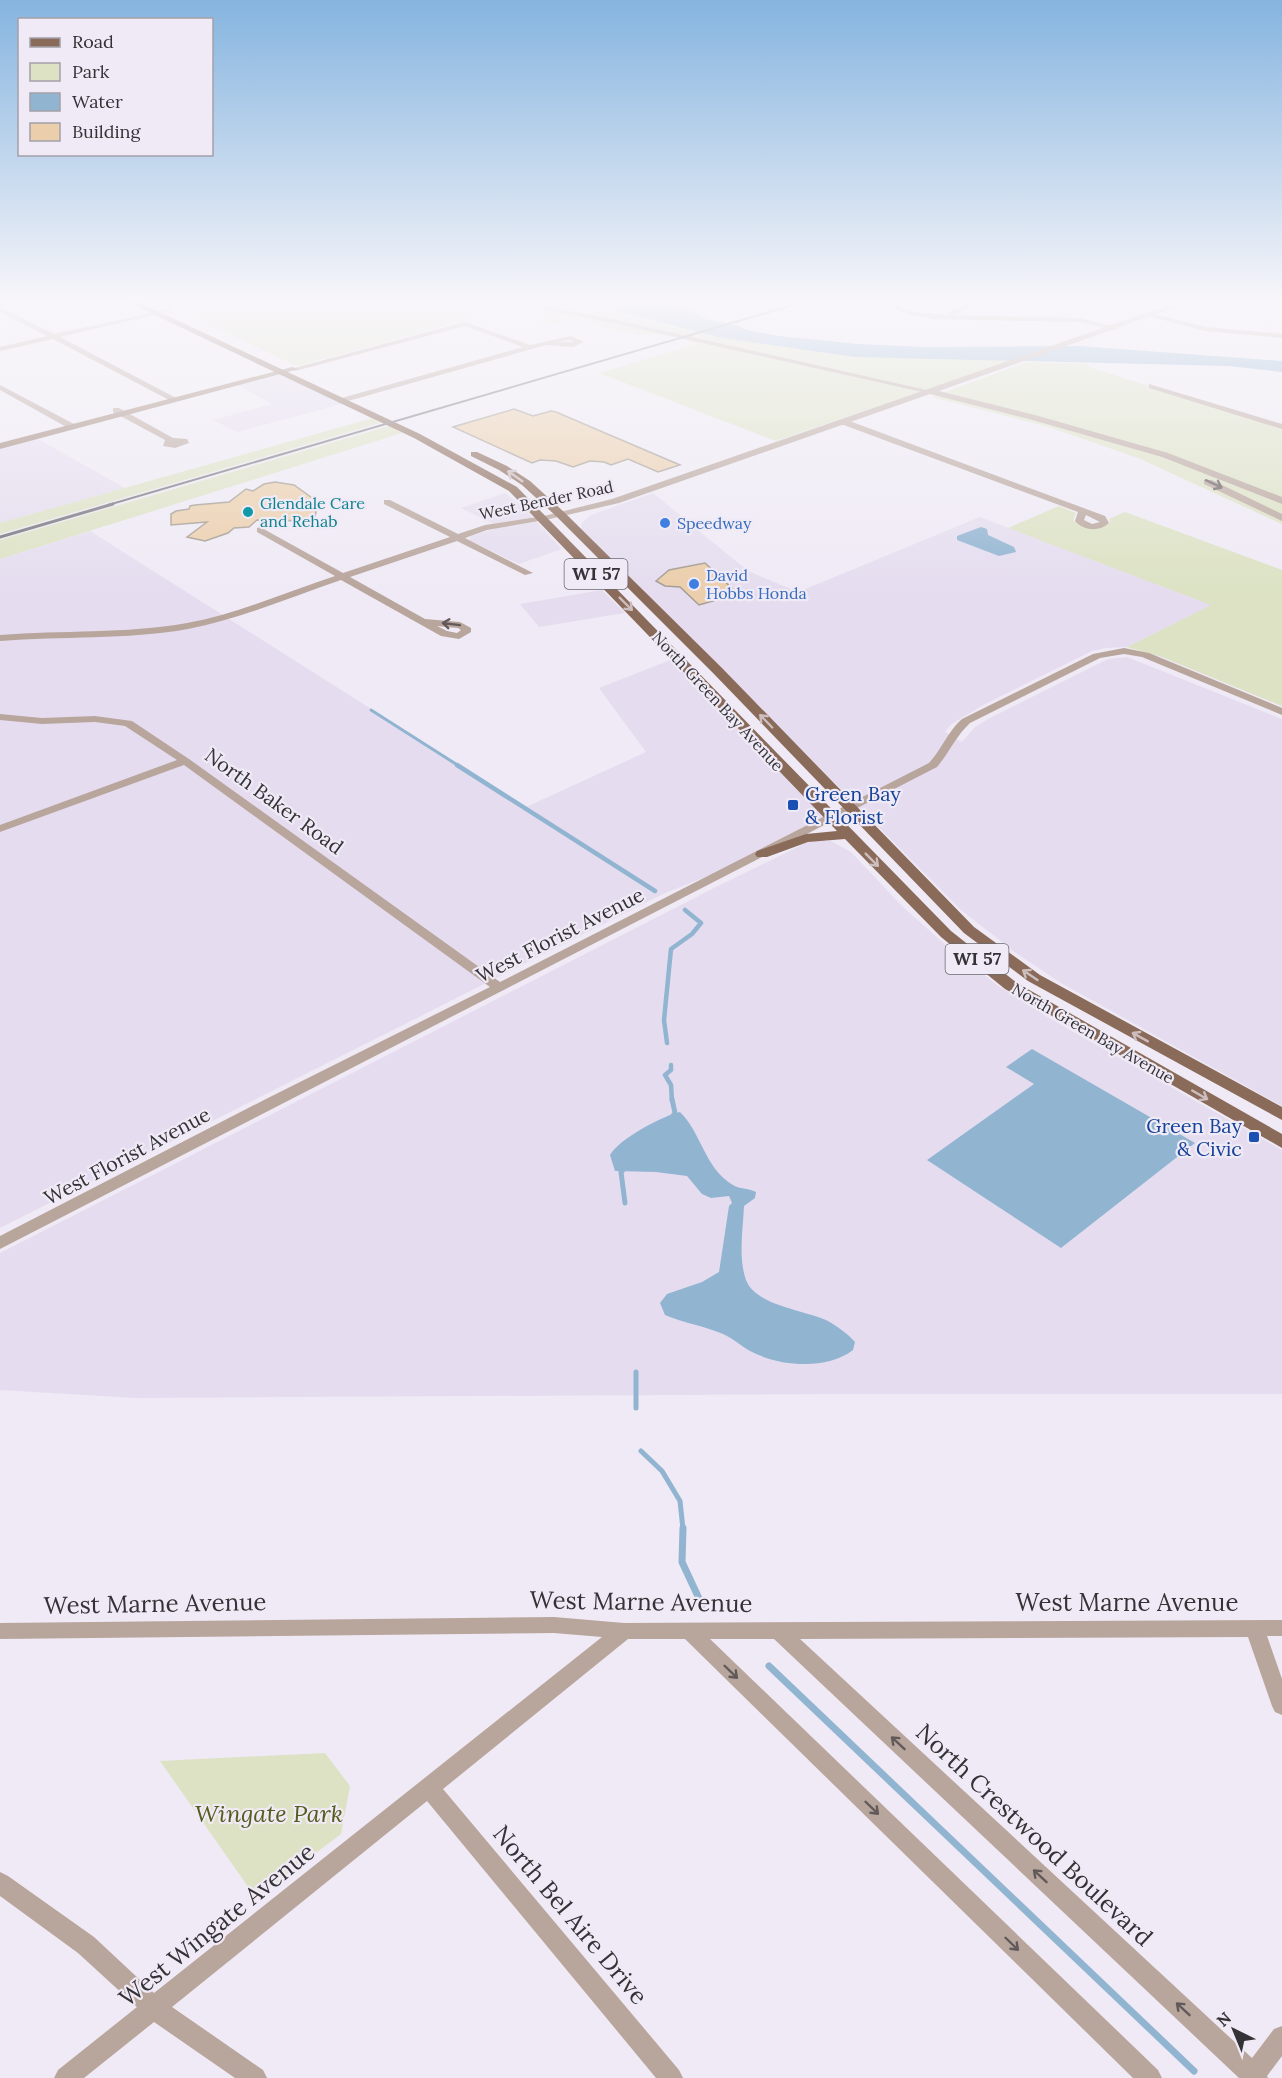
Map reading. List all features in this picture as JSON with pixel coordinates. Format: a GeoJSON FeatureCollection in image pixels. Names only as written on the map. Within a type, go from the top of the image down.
{"type":"FeatureCollection","features":[{"type":"Feature","properties":{"kind":"main road"},"geometry":{"type":"LineString","coordinates":[[0,440],[173,398]]}},
{"type":"Feature","properties":{"kind":"main road","name":"North Green Bay Avenue"},"geometry":{"type":"LineString","coordinates":[[336,398],[397,425],[487,472],[513,489],[678,657],[846,835],[946,934],[1011,986],[1282,1142]]}},
{"type":"Feature","properties":{"kind":"main road","name":"North Green Bay Avenue"},"geometry":{"type":"LineString","coordinates":[[357,398],[503,468],[526,483],[575,528],[797,752],[849,809],[969,930],[1034,978],[1282,1114]]}},
{"type":"Feature","properties":{"kind":"main road"},"geometry":{"type":"LineString","coordinates":[[0,446],[69,425]]}},
{"type":"Feature","properties":{"kind":"main road"},"geometry":{"type":"LineString","coordinates":[[761,746],[786,741]]}},
{"type":"Feature","properties":{"kind":"main road"},"geometry":{"type":"LineString","coordinates":[[772,758],[797,752]]}},
{"type":"Feature","properties":{"kind":"main road"},"geometry":{"type":"LineString","coordinates":[[762,854],[806,838],[846,835]]}},
{"type":"Feature","properties":{"kind":"street"},"geometry":{"type":"LineString","coordinates":[[20,398],[69,425]]}},
{"type":"Feature","properties":{"kind":"street"},"geometry":{"type":"LineString","coordinates":[[341,401],[352,398]]}},
{"type":"Feature","properties":{"kind":"street","name":"West Bender Road"},"geometry":{"type":"LineString","coordinates":[[0,638],[141,633],[182,628],[214,620],[485,528],[615,501],[914,398]]}},
{"type":"Feature","properties":{"kind":"street"},"geometry":{"type":"LineString","coordinates":[[956,398],[1042,419],[1165,455],[1282,501]]}},
{"type":"Feature","properties":{"kind":"street"},"geometry":{"type":"LineString","coordinates":[[1190,398],[1282,427]]}},
{"type":"Feature","properties":{"kind":"street"},"geometry":{"type":"LineString","coordinates":[[120,412],[171,440]]}},
{"type":"Feature","properties":{"kind":"street"},"geometry":{"type":"LineString","coordinates":[[844,422],[1083,511]]}},
{"type":"Feature","properties":{"kind":"street"},"geometry":{"type":"LineString","coordinates":[[1122,444],[1222,488],[1282,518]]}},
{"type":"Feature","properties":{"kind":"street"},"geometry":{"type":"LineString","coordinates":[[575,528],[585,515],[615,501]]}},
{"type":"Feature","properties":{"kind":"street"},"geometry":{"type":"LineString","coordinates":[[387,502],[528,573]]}},
{"type":"Feature","properties":{"kind":"street"},"geometry":{"type":"LineString","coordinates":[[260,530],[423,621]]}},
{"type":"Feature","properties":{"kind":"street","name":"West Florist Avenue"},"geometry":{"type":"LineString","coordinates":[[0,1243],[269,1103],[933,765],[943,754],[957,729],[966,721],[1097,656],[1124,651],[1144,655],[1282,712]]}},
{"type":"Feature","properties":{"kind":"street","name":"North Baker Road"},"geometry":{"type":"LineString","coordinates":[[0,717],[42,721],[95,719],[128,723],[185,761],[500,987]]}},
{"type":"Feature","properties":{"kind":"street"},"geometry":{"type":"LineString","coordinates":[[0,829],[185,761]]}},
{"type":"Feature","properties":{"kind":"street","name":"West Marne Avenue"},"geometry":{"type":"LineString","coordinates":[[0,1631],[554,1625],[624,1631],[689,1632],[776,1629],[1282,1628]]}},
{"type":"Feature","properties":{"kind":"street"},"geometry":{"type":"LineString","coordinates":[[1254,1628],[1282,1706]]}},
{"type":"Feature","properties":{"kind":"street","name":"North Crestwood Boulevard"},"geometry":{"type":"LineString","coordinates":[[776,1629],[1253,2077]]}},
{"type":"Feature","properties":{"kind":"street","name":"West Wingate Avenue"},"geometry":{"type":"LineString","coordinates":[[66,2078],[624,1631]]}},
{"type":"Feature","properties":{"kind":"street"},"geometry":{"type":"LineString","coordinates":[[689,1632],[1150,2078]]}},
{"type":"Feature","properties":{"kind":"street","name":"North Bel Aire Drive"},"geometry":{"type":"LineString","coordinates":[[428,1787],[671,2078]]}},
{"type":"Feature","properties":{"kind":"street"},"geometry":{"type":"LineString","coordinates":[[0,1883],[86,1946],[154,2008],[255,2078]]}},
{"type":"Feature","properties":{"kind":"street"},"geometry":{"type":"LineString","coordinates":[[1253,2077],[1282,2037]]}},
{"type":"Feature","properties":{"kind":"shaded area"},"geometry":{"type":"Polygon","coordinates":[[[261,398],[334,398],[345,403],[237,432],[213,420],[272,404],[261,398]]]}},
{"type":"Feature","properties":{"kind":"shaded area"},"geometry":{"type":"Polygon","coordinates":[[[36,438],[125,488],[0,523],[0,448],[36,438]]]}},
{"type":"Feature","properties":{"kind":"shaded area"},"geometry":{"type":"Polygon","coordinates":[[[505,493],[524,508],[562,549],[519,564],[469,540],[471,536],[497,528],[492,523],[461,508],[505,493]]]}},
{"type":"Feature","properties":{"kind":"shaded area"},"geometry":{"type":"Polygon","coordinates":[[[653,493],[748,571],[798,592],[980,517],[1212,605],[1127,647],[1092,651],[985,704],[950,725],[945,732],[962,742],[974,728],[988,719],[1108,659],[1127,657],[1282,719],[1282,1106],[1061,983],[1016,953],[961,910],[581,528],[582,523],[591,515],[653,493]]]}},
{"type":"Feature","properties":{"kind":"shaded area"},"geometry":{"type":"Polygon","coordinates":[[[90,531],[526,807],[646,752],[599,688],[678,657],[830,819],[762,854],[663,894],[0,1228],[0,559],[90,531]]]}},
{"type":"Feature","properties":{"kind":"shaded area"},"geometry":{"type":"Polygon","coordinates":[[[602,590],[625,613],[539,627],[520,604],[602,590]]]}},
{"type":"Feature","properties":{"kind":"shaded area"},"geometry":{"type":"Polygon","coordinates":[[[814,841],[831,841],[851,852],[904,908],[948,947],[997,985],[1049,1018],[1282,1150],[1282,1394],[135,1398],[0,1390],[0,1253],[718,886],[814,841]]]}},
{"type":"Feature","properties":{"kind":"green space"},"geometry":{"type":"Polygon","coordinates":[[[664,398],[901,398],[776,441],[664,398]]]}},
{"type":"Feature","properties":{"kind":"green space"},"geometry":{"type":"Polygon","coordinates":[[[936,398],[1187,398],[1282,428],[1282,524],[1138,458],[1049,427],[936,398]]]}},
{"type":"Feature","properties":{"kind":"green space"},"geometry":{"type":"Polygon","coordinates":[[[373,418],[380,423],[0,534],[0,523],[373,418]]]}},
{"type":"Feature","properties":{"kind":"green space"},"geometry":{"type":"Polygon","coordinates":[[[389,426],[402,433],[0,559],[0,540],[389,426]]]}},
{"type":"Feature","properties":{"kind":"green space"},"geometry":{"type":"Polygon","coordinates":[[[1059,506],[1076,513],[1073,520],[1076,523],[1090,527],[1110,523],[1109,519],[1125,512],[1282,570],[1282,706],[1162,657],[1127,647],[1211,605],[1008,528],[1059,506]]]}},
{"type":"Feature","properties":{"kind":"green space","name":"Wingate Park"},"geometry":{"type":"Polygon","coordinates":[[[325,1753],[350,1786],[341,1834],[256,1898],[160,1761],[325,1753]]]}},
{"type":"Feature","properties":{"kind":"water"},"geometry":{"type":"Polygon","coordinates":[[[981,527],[987,529],[988,535],[1014,547],[1016,552],[999,556],[957,540],[957,536],[981,527]]]}},
{"type":"Feature","properties":{"kind":"water"},"geometry":{"type":"Polygon","coordinates":[[[1032,1049],[1195,1143],[1061,1248],[927,1160],[1034,1084],[1006,1067],[1032,1049]]]}},
{"type":"Feature","properties":{"kind":"water"},"geometry":{"type":"Polygon","coordinates":[[[680,1112],[716,1170],[735,1186],[756,1192],[755,1198],[744,1206],[742,1234],[744,1271],[751,1288],[769,1301],[830,1322],[855,1342],[853,1350],[830,1361],[789,1363],[750,1351],[723,1334],[665,1315],[660,1303],[667,1294],[702,1282],[719,1272],[729,1206],[732,1203],[729,1196],[711,1198],[702,1194],[687,1176],[656,1172],[615,1171],[610,1155],[622,1142],[642,1129],[680,1112]]]}},
{"type":"Feature","properties":{"kind":"building"},"geometry":{"type":"Polygon","coordinates":[[[514,409],[533,416],[551,411],[556,412],[680,465],[658,472],[628,459],[611,465],[590,461],[573,467],[556,461],[540,460],[532,463],[453,427],[514,409]]]}},
{"type":"Feature","properties":{"kind":"building","name":"Glendale Care and Rehab"},"geometry":{"type":"Polygon","coordinates":[[[275,482],[294,485],[318,502],[315,517],[306,521],[257,520],[249,527],[234,528],[228,533],[205,541],[187,537],[207,522],[171,525],[171,514],[176,511],[189,509],[190,506],[195,505],[229,502],[246,489],[253,491],[264,484],[275,482]]]}},
{"type":"Feature","properties":{"kind":"building","name":"David Hobbs Honda"},"geometry":{"type":"Polygon","coordinates":[[[705,563],[738,594],[699,605],[680,587],[665,586],[656,581],[669,570],[705,563]]]}},
{"type":"Feature","properties":{"kind":"waterway"},"geometry":{"type":"LineString","coordinates":[[371,710],[459,766]]}},
{"type":"Feature","properties":{"kind":"waterway"},"geometry":{"type":"LineString","coordinates":[[457,765],[655,891]]}},
{"type":"Feature","properties":{"kind":"waterway"},"geometry":{"type":"LineString","coordinates":[[667,1043],[664,1020],[671,949],[692,934],[701,923],[685,910]]}},
{"type":"Feature","properties":{"kind":"waterway"},"geometry":{"type":"LineString","coordinates":[[671,1065],[671,1070],[665,1075],[671,1085],[672,1101]]}},
{"type":"Feature","properties":{"kind":"waterway"},"geometry":{"type":"LineString","coordinates":[[672,1099],[675,1113],[673,1116]]}},
{"type":"Feature","properties":{"kind":"waterway"},"geometry":{"type":"LineString","coordinates":[[625,1168],[621,1172],[625,1203]]}},
{"type":"Feature","properties":{"kind":"waterway"},"geometry":{"type":"LineString","coordinates":[[636,1372],[636,1408]]}},
{"type":"Feature","properties":{"kind":"waterway"},"geometry":{"type":"LineString","coordinates":[[641,1451],[662,1471],[680,1501],[683,1529]]}},
{"type":"Feature","properties":{"kind":"waterway"},"geometry":{"type":"LineString","coordinates":[[683,1529],[682,1562],[702,1605]]}},
{"type":"Feature","properties":{"kind":"waterway"},"geometry":{"type":"LineString","coordinates":[[769,1666],[1194,2071]]}},
{"type":"Feature","properties":{"kind":"railway"},"geometry":{"type":"LineString","coordinates":[[108,505],[475,398]]}},
{"type":"Feature","properties":{"kind":"railway"},"geometry":{"type":"LineString","coordinates":[[0,537],[113,504]]}},
{"type":"Feature","properties":{"kind":"place","name":"Glendale Care and Rehab"},"geometry":{"type":"Point","coordinates":[248,512]}},
{"type":"Feature","properties":{"kind":"place","name":"Speedway"},"geometry":{"type":"Point","coordinates":[665,523]}},
{"type":"Feature","properties":{"kind":"place","name":"David Hobbs Honda"},"geometry":{"type":"Point","coordinates":[694,584]}},
{"type":"Feature","properties":{"kind":"place","name":"Green Bay & Florist"},"geometry":{"type":"Point","coordinates":[793,805]}},
{"type":"Feature","properties":{"kind":"place","name":"Green Bay & Civic"},"geometry":{"type":"Point","coordinates":[1254,1137]}}]}
